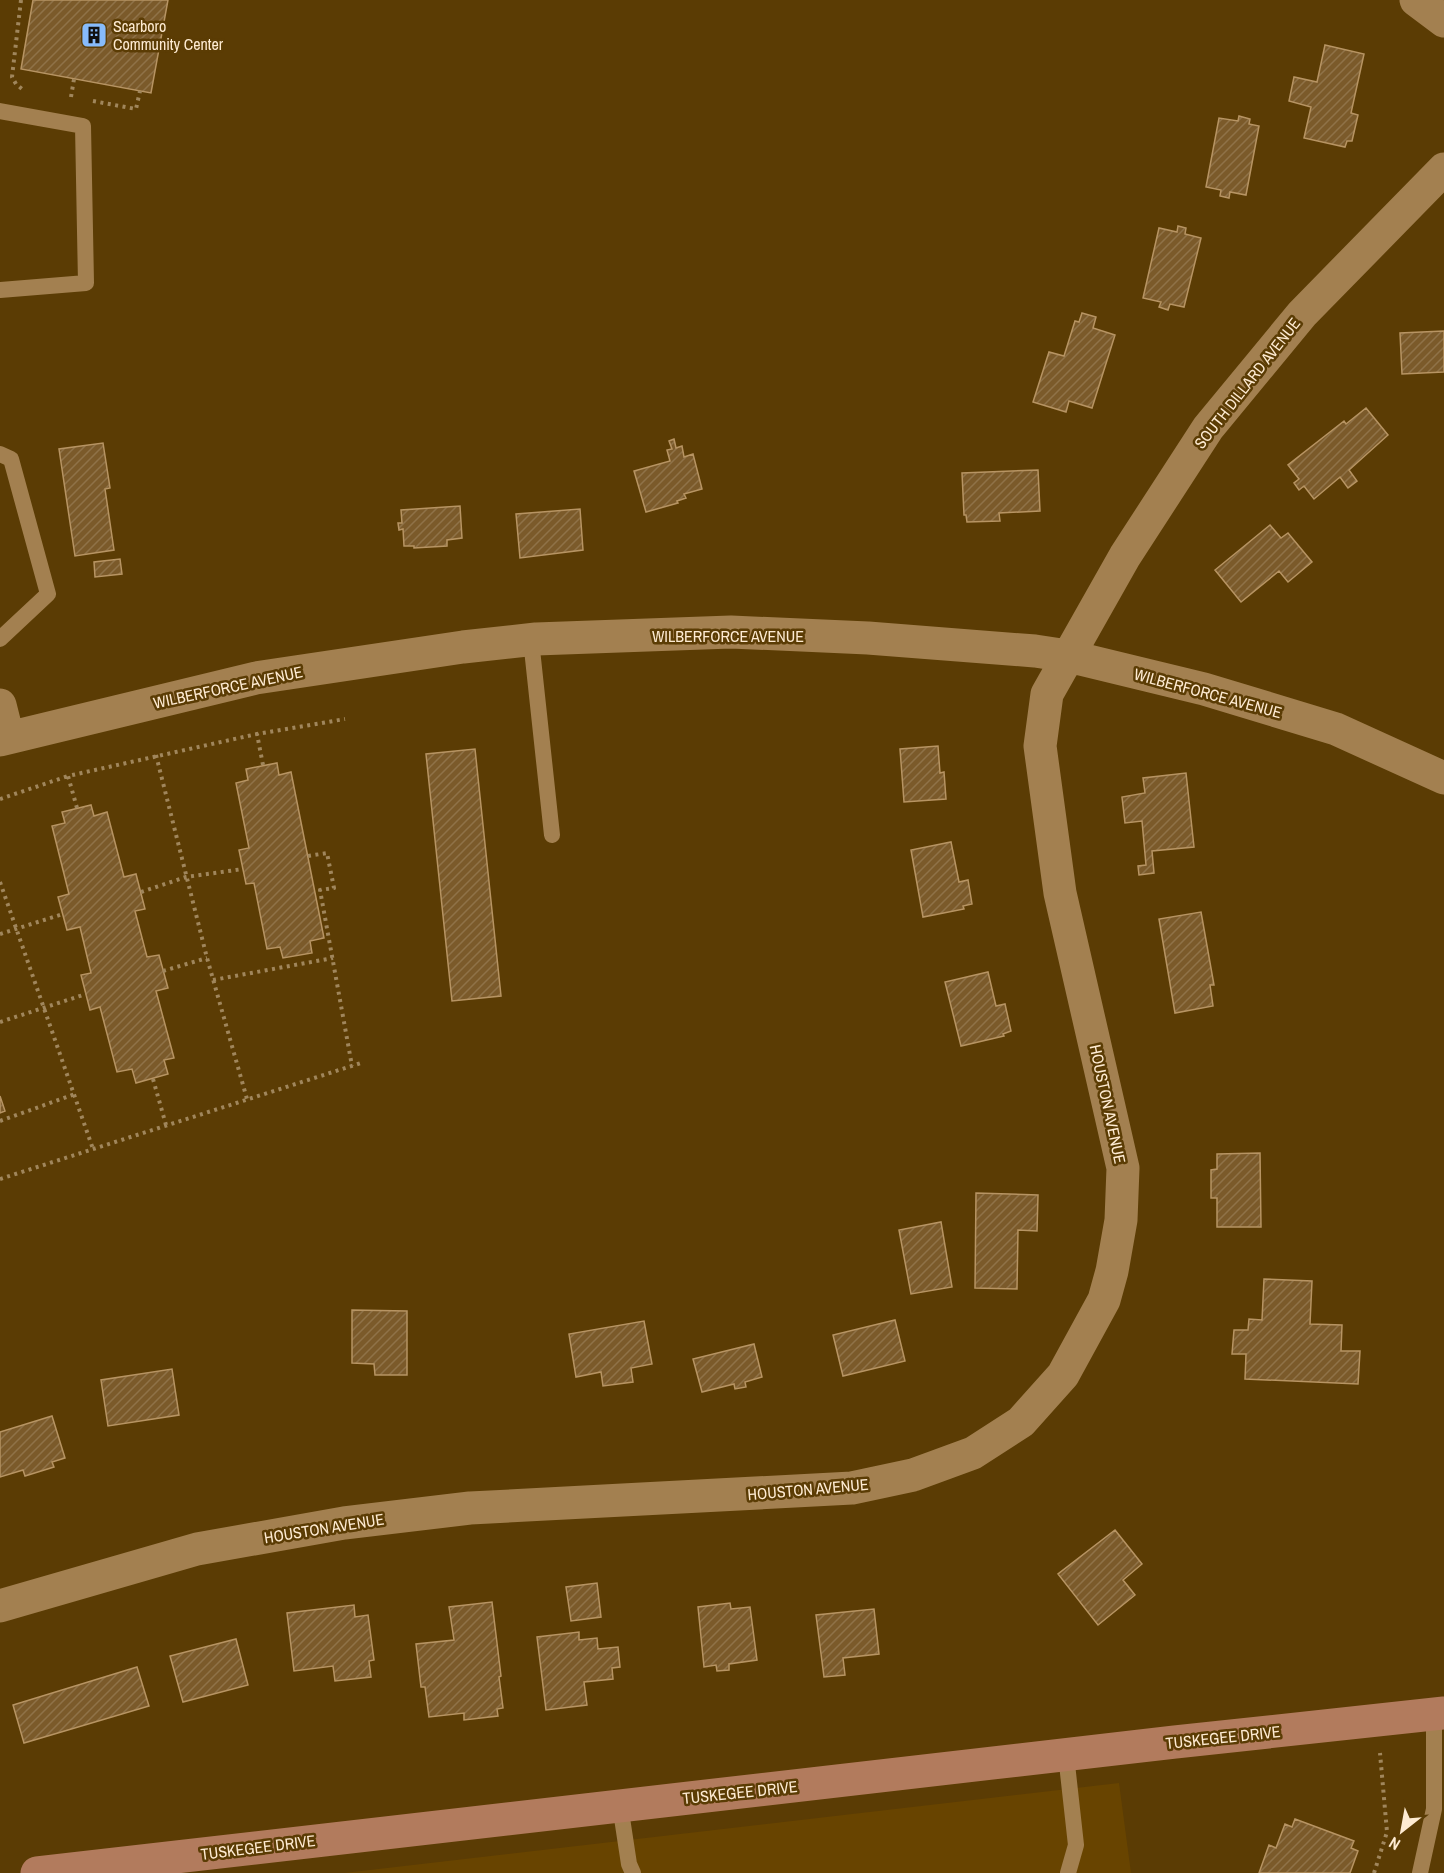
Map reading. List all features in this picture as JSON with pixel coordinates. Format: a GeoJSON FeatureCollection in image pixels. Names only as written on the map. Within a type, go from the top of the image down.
{"type":"FeatureCollection","features":[{"type":"Feature","properties":{"kind":"street"},"geometry":{"type":"LineString","coordinates":[[1416,0],[1444,21]]}},
{"type":"Feature","properties":{"kind":"street","name":"SOUTH DILLARD AVENUE"},"geometry":{"type":"LineString","coordinates":[[1068,656],[1125,556],[1208,428],[1302,314],[1444,169]]}},
{"type":"Feature","properties":{"kind":"street","name":"WILBERFORCE AVENUE"},"geometry":{"type":"LineString","coordinates":[[4,738],[256,678],[463,647],[531,639],[731,632],[868,638],[1035,651],[1068,656],[1204,689],[1336,729],[1444,778]]}},
{"type":"Feature","properties":{"kind":"street","name":"HOUSTON AVENUE"},"geometry":{"type":"LineString","coordinates":[[0,1606],[197,1549],[344,1523],[470,1508],[852,1488],[913,1475],[973,1453],[1021,1422],[1063,1375],[1104,1300],[1121,1220],[1123,1168],[1060,893],[1040,746],[1047,694],[1068,656]]}},
{"type":"Feature","properties":{"kind":"street"},"geometry":{"type":"LineString","coordinates":[[0,705],[4,738]]}},
{"type":"Feature","properties":{"kind":"street","name":"TUSKEGEE DRIVE"},"geometry":{"type":"LineString","coordinates":[[37,1873],[620,1805],[1439,1714]]}},
{"type":"Feature","properties":{"kind":"lane"},"geometry":{"type":"LineString","coordinates":[[0,111],[83,126],[86,283],[0,290]]}},
{"type":"Feature","properties":{"kind":"lane"},"geometry":{"type":"LineString","coordinates":[[0,454],[11,459],[48,594],[0,639]]}},
{"type":"Feature","properties":{"kind":"lane"},"geometry":{"type":"LineString","coordinates":[[531,639],[552,835]]}},
{"type":"Feature","properties":{"kind":"lane"},"geometry":{"type":"LineString","coordinates":[[1420,1873],[1434,1809],[1439,1714]]}},
{"type":"Feature","properties":{"kind":"lane"},"geometry":{"type":"LineString","coordinates":[[1066,1755],[1076,1845],[1068,1873]]}},
{"type":"Feature","properties":{"kind":"lane"},"geometry":{"type":"LineString","coordinates":[[620,1805],[629,1864],[633,1873]]}},
{"type":"Feature","properties":{"kind":"path"},"geometry":{"type":"LineString","coordinates":[[21,0],[12,77],[21,89],[31,90]]}},
{"type":"Feature","properties":{"kind":"path"},"geometry":{"type":"LineString","coordinates":[[74,79],[70,97],[81,99]]}},
{"type":"Feature","properties":{"kind":"path"},"geometry":{"type":"LineString","coordinates":[[92,101],[136,109],[140,91]]}},
{"type":"Feature","properties":{"kind":"path"},"geometry":{"type":"LineString","coordinates":[[0,799],[68,776],[156,755],[345,718]]}},
{"type":"Feature","properties":{"kind":"path"},"geometry":{"type":"LineString","coordinates":[[257,734],[263,765]]}},
{"type":"Feature","properties":{"kind":"path"},"geometry":{"type":"LineString","coordinates":[[156,755],[207,958],[247,1099]]}},
{"type":"Feature","properties":{"kind":"path"},"geometry":{"type":"LineString","coordinates":[[68,776],[77,808]]}},
{"type":"Feature","properties":{"kind":"path"},"geometry":{"type":"LineString","coordinates":[[308,856],[327,853],[334,888],[320,890],[352,1066]]}},
{"type":"Feature","properties":{"kind":"path"},"geometry":{"type":"LineString","coordinates":[[141,892],[186,877],[243,869]]}},
{"type":"Feature","properties":{"kind":"path"},"geometry":{"type":"LineString","coordinates":[[0,882],[93,1149]]}},
{"type":"Feature","properties":{"kind":"path"},"geometry":{"type":"LineString","coordinates":[[0,934],[63,914]]}},
{"type":"Feature","properties":{"kind":"path"},"geometry":{"type":"LineString","coordinates":[[163,971],[207,958]]}},
{"type":"Feature","properties":{"kind":"path"},"geometry":{"type":"LineString","coordinates":[[213,980],[333,958]]}},
{"type":"Feature","properties":{"kind":"path"},"geometry":{"type":"LineString","coordinates":[[0,1022],[86,994]]}},
{"type":"Feature","properties":{"kind":"path"},"geometry":{"type":"LineString","coordinates":[[0,1179],[364,1062]]}},
{"type":"Feature","properties":{"kind":"path"},"geometry":{"type":"LineString","coordinates":[[153,1079],[166,1125]]}},
{"type":"Feature","properties":{"kind":"path"},"geometry":{"type":"LineString","coordinates":[[0,1120],[75,1094]]}},
{"type":"Feature","properties":{"kind":"path"},"geometry":{"type":"LineString","coordinates":[[1374,1873],[1387,1832],[1380,1750]]}},
{"type":"Feature","properties":{"kind":"shaded area"},"geometry":{"type":"Polygon","coordinates":[[[1119,1783],[1131,1873],[344,1873],[1119,1783]]]}},
{"type":"Feature","properties":{"kind":"building","name":"Scarboro Community Center"},"geometry":{"type":"Polygon","coordinates":[[[33,0],[168,0],[151,93],[21,69],[33,0]]]}},
{"type":"Feature","properties":{"kind":"building"},"geometry":{"type":"Polygon","coordinates":[[[1325,45],[1364,54],[1351,113],[1358,115],[1352,141],[1347,141],[1345,147],[1304,138],[1311,107],[1289,101],[1294,77],[1317,82],[1325,45]]]}},
{"type":"Feature","properties":{"kind":"building"},"geometry":{"type":"Polygon","coordinates":[[[1239,116],[1250,119],[1249,124],[1259,126],[1246,195],[1230,192],[1229,198],[1220,196],[1221,190],[1206,187],[1219,118],[1238,121],[1239,116]]]}},
{"type":"Feature","properties":{"kind":"building"},"geometry":{"type":"Polygon","coordinates":[[[1178,226],[1186,228],[1185,234],[1201,238],[1184,307],[1170,304],[1168,310],[1159,307],[1161,302],[1143,298],[1159,228],[1177,232],[1178,226]]]}},
{"type":"Feature","properties":{"kind":"building"},"geometry":{"type":"Polygon","coordinates":[[[1082,313],[1096,317],[1093,328],[1115,335],[1092,408],[1069,401],[1066,412],[1033,402],[1049,352],[1064,356],[1075,321],[1079,322],[1082,313]]]}},
{"type":"Feature","properties":{"kind":"building"},"geometry":{"type":"Polygon","coordinates":[[[1444,331],[1444,372],[1402,374],[1400,333],[1444,331]]]}},
{"type":"Feature","properties":{"kind":"building"},"geometry":{"type":"Polygon","coordinates":[[[1366,408],[1388,435],[1349,470],[1357,481],[1348,488],[1340,477],[1314,499],[1304,486],[1299,490],[1294,483],[1299,479],[1288,465],[1344,421],[1346,424],[1366,408]]]}},
{"type":"Feature","properties":{"kind":"building"},"geometry":{"type":"Polygon","coordinates":[[[674,439],[676,448],[682,446],[684,457],[693,454],[702,489],[684,494],[686,498],[677,501],[678,503],[646,512],[634,471],[670,461],[667,450],[672,449],[669,441],[674,439]]]}},
{"type":"Feature","properties":{"kind":"building"},"geometry":{"type":"Polygon","coordinates":[[[103,443],[110,488],[105,489],[114,550],[75,556],[59,449],[103,443]]]}},
{"type":"Feature","properties":{"kind":"building"},"geometry":{"type":"Polygon","coordinates":[[[1038,470],[1040,511],[999,513],[1000,521],[967,522],[966,515],[964,515],[962,473],[1038,470]]]}},
{"type":"Feature","properties":{"kind":"building"},"geometry":{"type":"Polygon","coordinates":[[[460,506],[462,538],[447,540],[447,546],[414,548],[414,546],[404,546],[403,529],[399,530],[398,523],[402,523],[401,510],[460,506]]]}},
{"type":"Feature","properties":{"kind":"building"},"geometry":{"type":"Polygon","coordinates":[[[580,509],[583,550],[520,558],[516,514],[580,509]]]}},
{"type":"Feature","properties":{"kind":"building"},"geometry":{"type":"Polygon","coordinates":[[[1270,525],[1281,538],[1288,533],[1312,562],[1288,582],[1279,571],[1241,602],[1215,570],[1270,525]]]}},
{"type":"Feature","properties":{"kind":"building"},"geometry":{"type":"Polygon","coordinates":[[[120,559],[122,574],[95,577],[94,562],[120,559]]]}},
{"type":"Feature","properties":{"kind":"building"},"geometry":{"type":"Polygon","coordinates":[[[938,746],[940,773],[944,772],[946,799],[904,802],[900,749],[938,746]]]}},
{"type":"Feature","properties":{"kind":"building"},"geometry":{"type":"Polygon","coordinates":[[[475,749],[501,996],[452,1001],[426,754],[475,749]]]}},
{"type":"Feature","properties":{"kind":"building"},"geometry":{"type":"Polygon","coordinates":[[[277,763],[279,775],[291,772],[324,938],[310,941],[312,953],[283,958],[280,947],[267,949],[254,883],[246,884],[239,850],[249,848],[236,783],[248,780],[246,769],[277,763]]]}},
{"type":"Feature","properties":{"kind":"building"},"geometry":{"type":"Polygon","coordinates":[[[1186,773],[1194,847],[1152,851],[1154,873],[1139,875],[1138,866],[1146,865],[1142,821],[1125,823],[1122,797],[1145,793],[1143,778],[1186,773]]]}},
{"type":"Feature","properties":{"kind":"building"},"geometry":{"type":"Polygon","coordinates":[[[91,805],[94,816],[107,812],[124,877],[136,874],[145,909],[135,911],[147,957],[159,955],[168,988],[156,991],[174,1058],[164,1060],[168,1074],[136,1083],[132,1069],[117,1072],[100,1007],[90,1010],[81,975],[91,973],[80,927],[67,930],[58,897],[69,894],[52,826],[65,823],[62,812],[91,805]]]}},
{"type":"Feature","properties":{"kind":"building"},"geometry":{"type":"Polygon","coordinates":[[[951,842],[959,882],[968,880],[972,904],[963,906],[964,909],[923,917],[911,850],[951,842]]]}},
{"type":"Feature","properties":{"kind":"building"},"geometry":{"type":"Polygon","coordinates":[[[1201,912],[1214,985],[1210,985],[1213,1006],[1175,1013],[1159,919],[1201,912]]]}},
{"type":"Feature","properties":{"kind":"building"},"geometry":{"type":"Polygon","coordinates":[[[988,972],[996,1006],[1005,1004],[1011,1031],[1003,1034],[1004,1036],[961,1046],[945,982],[988,972]]]}},
{"type":"Feature","properties":{"kind":"building"},"geometry":{"type":"Polygon","coordinates":[[[0,1096],[5,1111],[0,1113],[0,1096]]]}},
{"type":"Feature","properties":{"kind":"building"},"geometry":{"type":"Polygon","coordinates":[[[1260,1153],[1261,1227],[1217,1227],[1217,1198],[1211,1198],[1211,1170],[1217,1169],[1217,1154],[1260,1153]]]}},
{"type":"Feature","properties":{"kind":"building"},"geometry":{"type":"Polygon","coordinates":[[[976,1193],[1038,1195],[1037,1231],[1018,1230],[1017,1289],[975,1288],[976,1193]]]}},
{"type":"Feature","properties":{"kind":"building"},"geometry":{"type":"Polygon","coordinates":[[[941,1222],[952,1287],[911,1294],[899,1230],[941,1222]]]}},
{"type":"Feature","properties":{"kind":"building"},"geometry":{"type":"Polygon","coordinates":[[[1264,1279],[1312,1281],[1310,1324],[1342,1325],[1341,1351],[1360,1351],[1358,1384],[1245,1379],[1246,1354],[1232,1354],[1234,1330],[1248,1330],[1249,1319],[1262,1320],[1264,1279]]]}},
{"type":"Feature","properties":{"kind":"building"},"geometry":{"type":"Polygon","coordinates":[[[352,1310],[407,1311],[407,1375],[375,1375],[374,1364],[352,1363],[352,1310]]]}},
{"type":"Feature","properties":{"kind":"building"},"geometry":{"type":"Polygon","coordinates":[[[895,1320],[905,1361],[843,1376],[833,1335],[895,1320]]]}},
{"type":"Feature","properties":{"kind":"building"},"geometry":{"type":"Polygon","coordinates":[[[644,1321],[652,1364],[631,1368],[633,1382],[603,1386],[601,1372],[576,1377],[569,1334],[644,1321]]]}},
{"type":"Feature","properties":{"kind":"building"},"geometry":{"type":"Polygon","coordinates":[[[754,1344],[762,1377],[745,1382],[746,1387],[735,1389],[734,1384],[702,1392],[693,1359],[754,1344]]]}},
{"type":"Feature","properties":{"kind":"building"},"geometry":{"type":"Polygon","coordinates":[[[172,1369],[179,1415],[108,1426],[101,1380],[172,1369]]]}},
{"type":"Feature","properties":{"kind":"building"},"geometry":{"type":"Polygon","coordinates":[[[52,1416],[65,1458],[52,1462],[54,1467],[25,1476],[23,1470],[0,1477],[0,1432],[52,1416]]]}},
{"type":"Feature","properties":{"kind":"building"},"geometry":{"type":"Polygon","coordinates":[[[1115,1530],[1142,1564],[1123,1580],[1135,1595],[1098,1625],[1058,1574],[1115,1530]]]}},
{"type":"Feature","properties":{"kind":"building"},"geometry":{"type":"Polygon","coordinates":[[[597,1583],[601,1617],[571,1621],[566,1587],[597,1583]]]}},
{"type":"Feature","properties":{"kind":"building"},"geometry":{"type":"Polygon","coordinates":[[[492,1602],[503,1708],[497,1709],[498,1716],[464,1720],[464,1713],[429,1717],[425,1687],[421,1687],[416,1644],[454,1640],[449,1607],[492,1602]]]}},
{"type":"Feature","properties":{"kind":"building"},"geometry":{"type":"Polygon","coordinates":[[[730,1603],[731,1609],[750,1607],[757,1660],[729,1664],[729,1670],[717,1671],[716,1665],[704,1667],[698,1607],[730,1603]]]}},
{"type":"Feature","properties":{"kind":"building"},"geometry":{"type":"Polygon","coordinates":[[[354,1605],[355,1617],[368,1615],[374,1660],[369,1661],[371,1677],[335,1681],[333,1666],[294,1671],[287,1613],[354,1605]]]}},
{"type":"Feature","properties":{"kind":"building"},"geometry":{"type":"Polygon","coordinates":[[[874,1609],[879,1654],[843,1658],[845,1675],[824,1677],[816,1615],[874,1609]]]}},
{"type":"Feature","properties":{"kind":"building"},"geometry":{"type":"Polygon","coordinates":[[[579,1632],[579,1640],[597,1638],[598,1649],[618,1647],[620,1667],[612,1668],[613,1679],[584,1682],[587,1705],[546,1710],[537,1637],[579,1632]]]}},
{"type":"Feature","properties":{"kind":"building"},"geometry":{"type":"Polygon","coordinates":[[[236,1639],[248,1685],[183,1702],[170,1656],[236,1639]]]}},
{"type":"Feature","properties":{"kind":"building"},"geometry":{"type":"Polygon","coordinates":[[[137,1667],[149,1706],[24,1743],[13,1705],[137,1667]]]}},
{"type":"Feature","properties":{"kind":"building"},"geometry":{"type":"Polygon","coordinates":[[[1295,1819],[1354,1841],[1351,1848],[1358,1851],[1350,1873],[1259,1873],[1269,1845],[1276,1848],[1285,1824],[1292,1827],[1295,1819]]]}},
{"type":"Feature","properties":{"kind":"place","name":"Scarboro Community Center"},"geometry":{"type":"Point","coordinates":[94,35]}}]}
